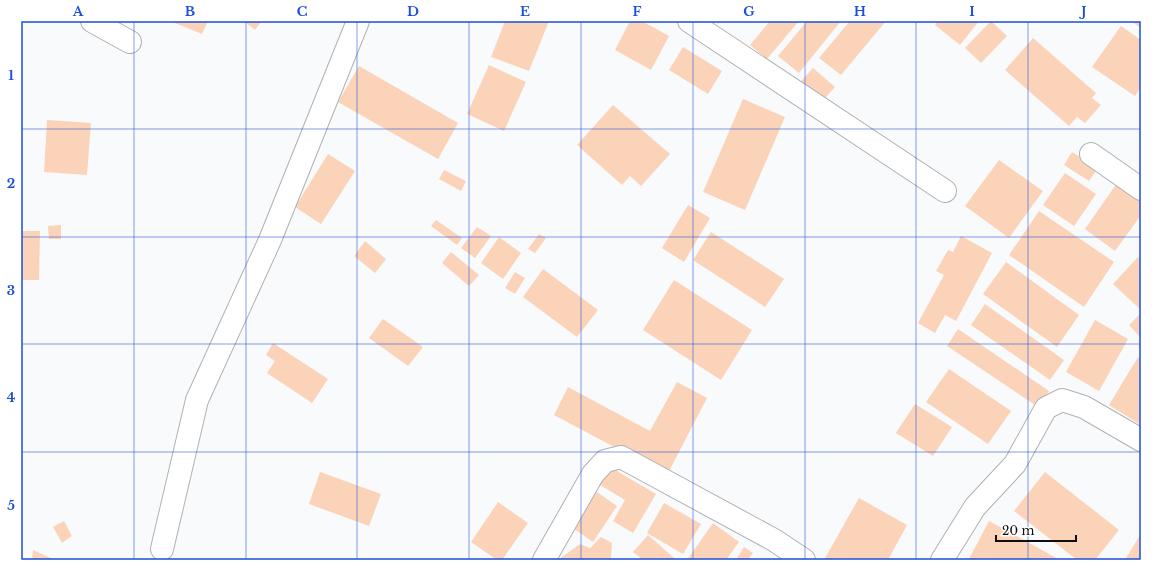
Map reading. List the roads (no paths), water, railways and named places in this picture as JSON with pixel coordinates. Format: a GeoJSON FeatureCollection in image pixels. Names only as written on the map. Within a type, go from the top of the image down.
{"type":"FeatureCollection","features":[{"type":"Feature","properties":{"kind":"street"},"geometry":{"type":"LineString","coordinates":[[92,21],[130,42]]}},
{"type":"Feature","properties":{"kind":"street"},"geometry":{"type":"LineString","coordinates":[[162,549],[198,400],[270,240],[358,21]]}},
{"type":"Feature","properties":{"kind":"street"},"geometry":{"type":"LineString","coordinates":[[689,21],[945,191]]}},
{"type":"Feature","properties":{"kind":"street"},"geometry":{"type":"LineString","coordinates":[[1090,154],[1141,189]]}},
{"type":"Feature","properties":{"kind":"street"},"geometry":{"type":"LineString","coordinates":[[942,560],[975,507],[1015,464],[1046,408],[1062,400],[1084,407],[1141,440]]}},
{"type":"Feature","properties":{"kind":"street"},"geometry":{"type":"LineString","coordinates":[[544,560],[593,474],[605,461],[621,457],[774,540],[804,560]]}}]}
